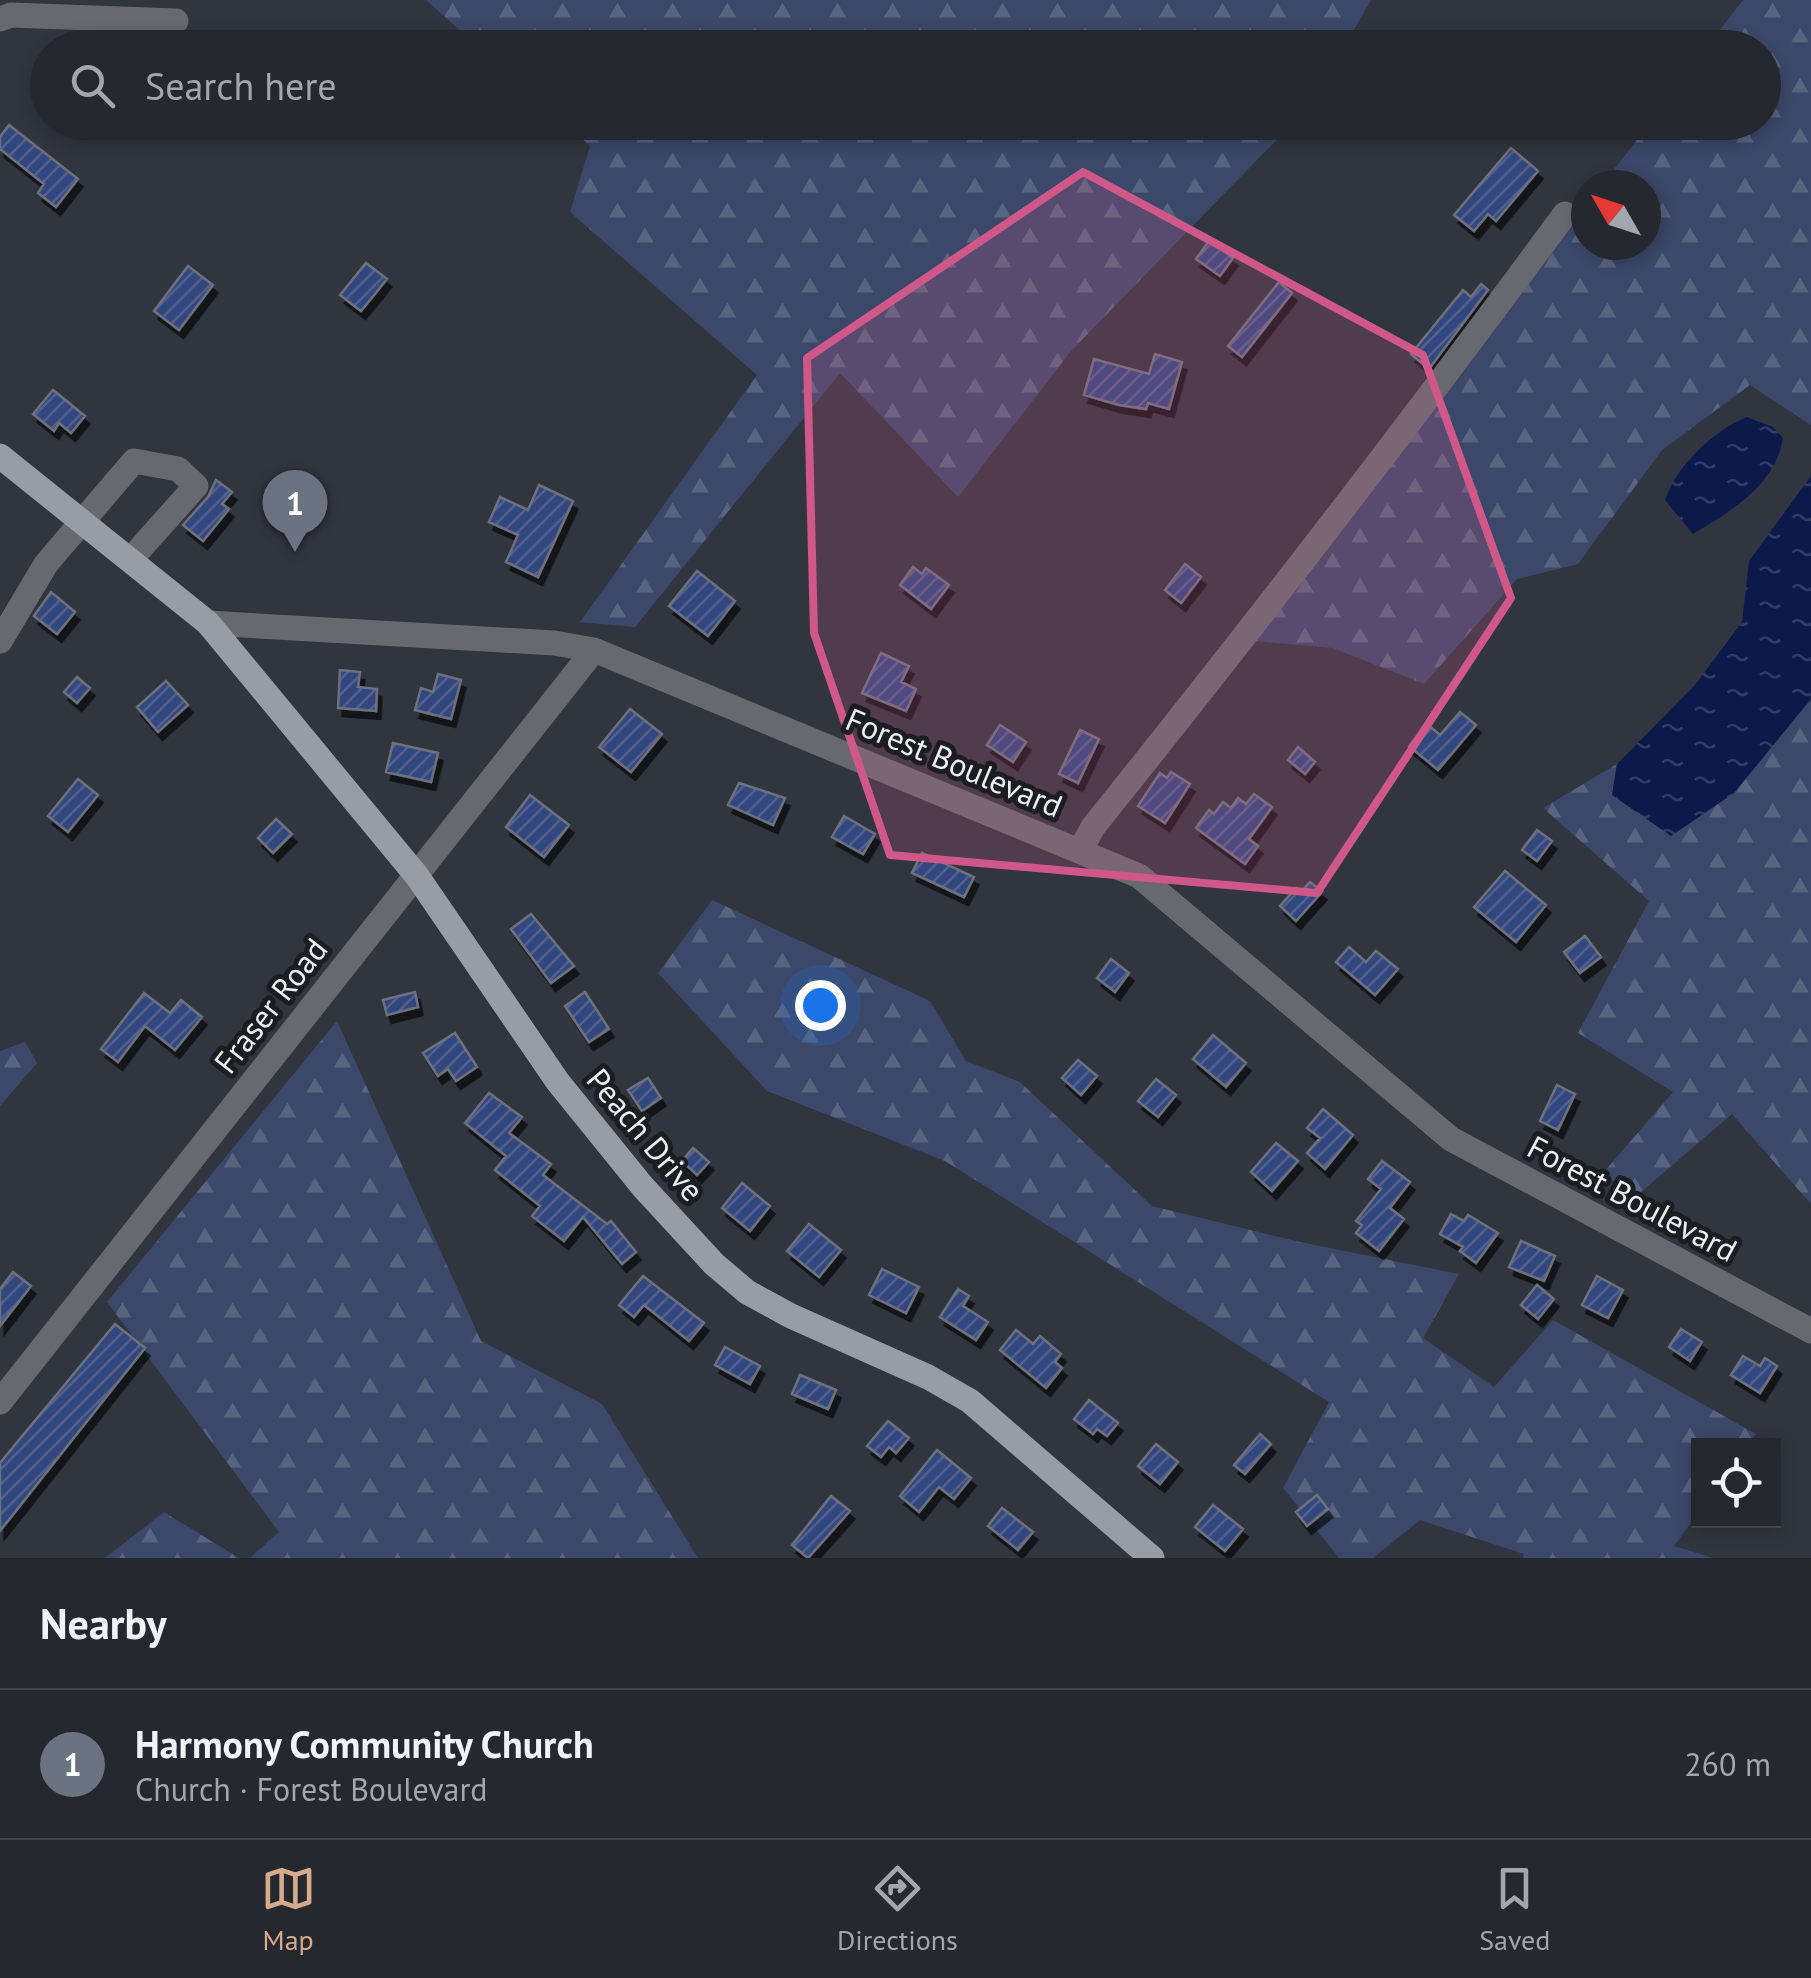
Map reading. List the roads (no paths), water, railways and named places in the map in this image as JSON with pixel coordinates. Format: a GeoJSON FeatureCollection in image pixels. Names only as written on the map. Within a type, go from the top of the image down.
{"type":"FeatureCollection","features":[{"type":"Feature","properties":{"kind":"main road"},"geometry":{"type":"LineString","coordinates":[[0,456],[208,623]]}},
{"type":"Feature","properties":{"kind":"main road","name":"Peach Drive"},"geometry":{"type":"LineString","coordinates":[[208,623],[417,876],[558,1082],[643,1187],[714,1264],[747,1292],[791,1316],[928,1376],[970,1401],[1152,1558]]}},
{"type":"Feature","properties":{"kind":"street"},"geometry":{"type":"LineString","coordinates":[[0,19],[11,15],[176,20]]}},
{"type":"Feature","properties":{"kind":"street"},"geometry":{"type":"LineString","coordinates":[[1080,851],[1094,827],[1234,644],[1464,356],[1565,214]]}},
{"type":"Feature","properties":{"kind":"street"},"geometry":{"type":"LineString","coordinates":[[0,641],[46,564],[134,461],[178,469],[196,486],[130,560]]}},
{"type":"Feature","properties":{"kind":"street","name":"Forest Boulevard"},"geometry":{"type":"LineString","coordinates":[[208,623],[554,643],[594,650],[1139,876],[1451,1139],[1811,1330]]}},
{"type":"Feature","properties":{"kind":"street","name":"Fraser Road"},"geometry":{"type":"LineString","coordinates":[[0,1402],[594,650]]}},
{"type":"Feature","properties":{"kind":"water"},"geometry":{"type":"Polygon","coordinates":[[[1747,417],[1773,427],[1783,438],[1779,455],[1749,495],[1693,534],[1665,500],[1671,487],[1698,450],[1747,417]]]}},
{"type":"Feature","properties":{"kind":"water"},"geometry":{"type":"Polygon","coordinates":[[[1811,476],[1811,699],[1734,793],[1671,836],[1612,795],[1617,764],[1695,685],[1742,622],[1749,561],[1811,476]]]}},
{"type":"Feature","properties":{"kind":"place","name":"Harmony Community Church"},"geometry":{"type":"Point","coordinates":[295,552]}}]}
